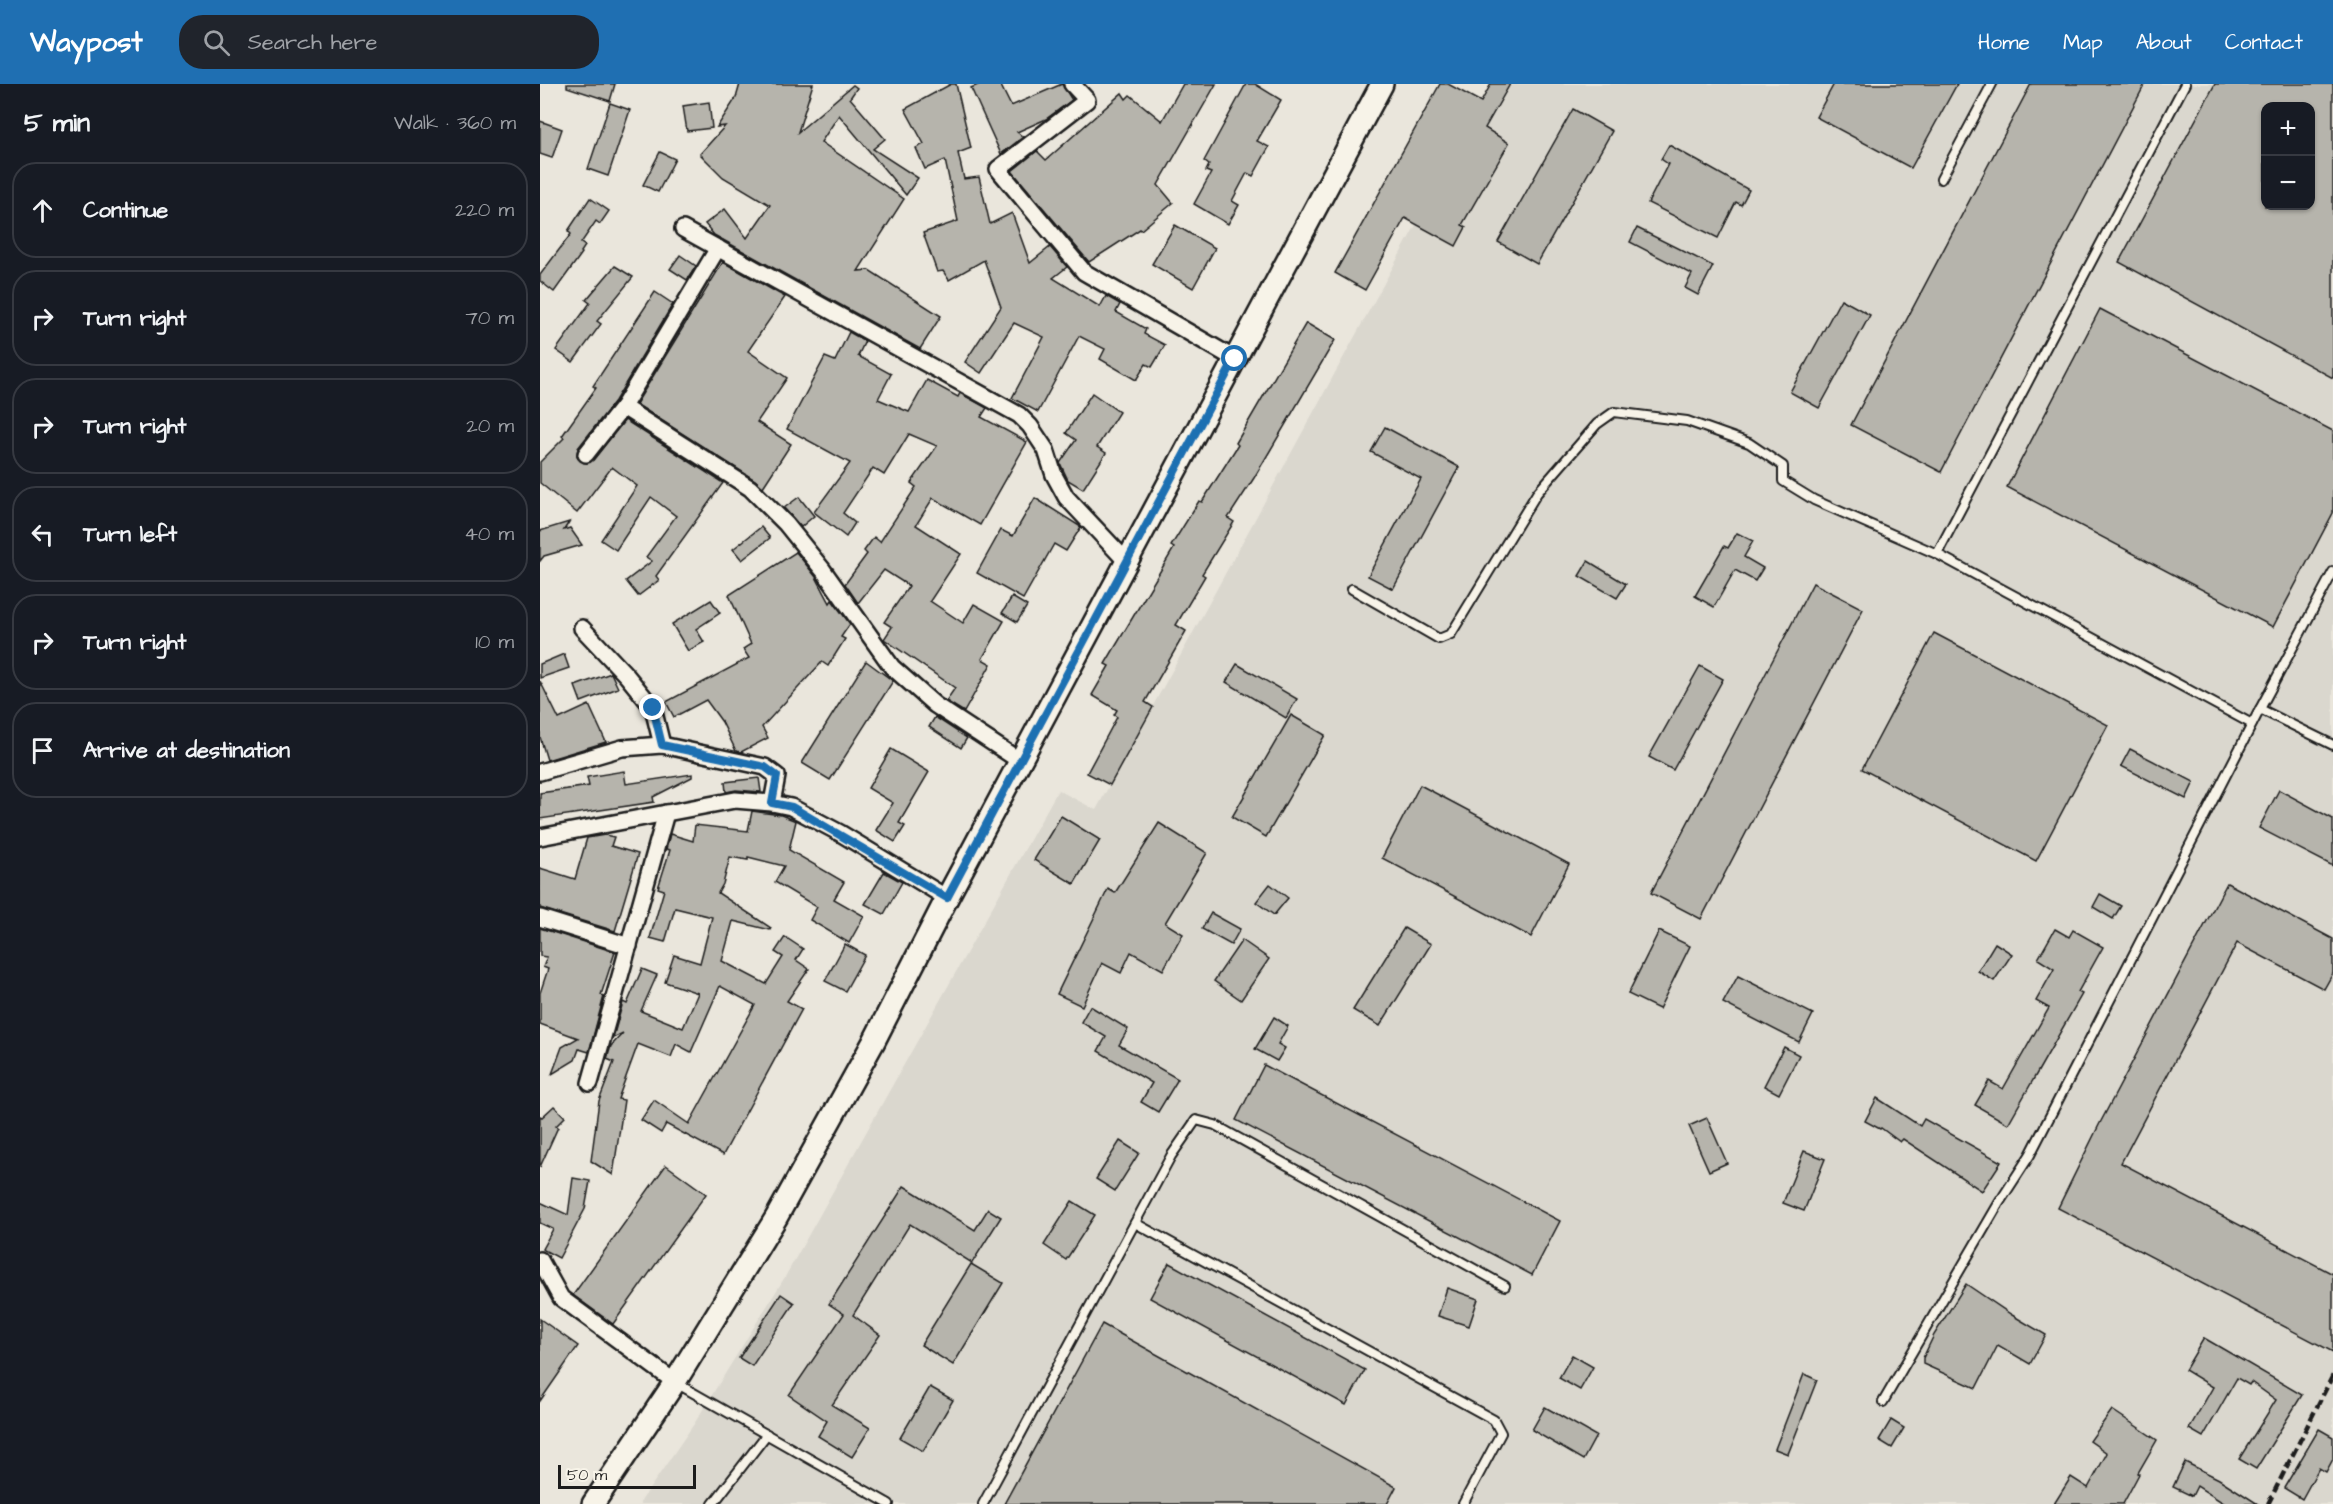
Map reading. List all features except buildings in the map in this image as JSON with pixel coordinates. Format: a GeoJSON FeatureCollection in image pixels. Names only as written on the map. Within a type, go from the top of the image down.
{"type":"FeatureCollection","features":[{"type":"Feature","properties":{"kind":"main road"},"geometry":{"type":"LineString","coordinates":[[593,1504],[675,1382],[776,1218],[873,1043],[947,898],[1382,84]]}},
{"type":"Feature","properties":{"kind":"street"},"geometry":{"type":"LineString","coordinates":[[1072,84],[1087,100],[998,169],[1084,272],[1235,359]]}},
{"type":"Feature","properties":{"kind":"street"},"geometry":{"type":"LineString","coordinates":[[683,229],[1019,415],[1030,426],[1046,450],[1054,475],[1066,497],[1128,563]]}},
{"type":"Feature","properties":{"kind":"street"},"geometry":{"type":"LineString","coordinates":[[586,454],[622,407],[718,248]]}},
{"type":"Feature","properties":{"kind":"street"},"geometry":{"type":"LineString","coordinates":[[622,407],[750,488],[786,524],[823,570],[892,667],[935,705],[1020,761]]}},
{"type":"Feature","properties":{"kind":"street"},"geometry":{"type":"LineString","coordinates":[[582,628],[653,708],[662,745]]}},
{"type":"Feature","properties":{"kind":"street"},"geometry":{"type":"LineString","coordinates":[[540,772],[622,748],[662,745],[765,767],[777,776],[772,803]]}},
{"type":"Feature","properties":{"kind":"street"},"geometry":{"type":"LineString","coordinates":[[540,837],[735,800],[772,803],[792,807],[947,898]]}},
{"type":"Feature","properties":{"kind":"street"},"geometry":{"type":"LineString","coordinates":[[590,1083],[666,813]]}},
{"type":"Feature","properties":{"kind":"street"},"geometry":{"type":"LineString","coordinates":[[540,918],[629,946]]}},
{"type":"Feature","properties":{"kind":"street"},"geometry":{"type":"LineString","coordinates":[[540,1260],[561,1298],[675,1382]]}},
{"type":"Feature","properties":{"kind":"lane"},"geometry":{"type":"LineString","coordinates":[[1941,179],[1992,84]]}},
{"type":"Feature","properties":{"kind":"lane"},"geometry":{"type":"LineString","coordinates":[[1936,554],[2185,84]]}},
{"type":"Feature","properties":{"kind":"lane"},"geometry":{"type":"LineString","coordinates":[[1352,589],[1439,639],[1451,634],[1537,493],[1597,424],[1614,412],[1687,421],[1749,443],[1784,466],[1783,481],[1814,500],[1936,554],[2252,724]]}},
{"type":"Feature","properties":{"kind":"lane"},"geometry":{"type":"LineString","coordinates":[[1883,1402],[2030,1155],[2333,572]]}},
{"type":"Feature","properties":{"kind":"lane"},"geometry":{"type":"LineString","coordinates":[[2260,709],[2333,745]]}},
{"type":"Feature","properties":{"kind":"lane"},"geometry":{"type":"LineString","coordinates":[[983,1504],[1171,1156],[1196,1120],[1205,1122],[1505,1286]]}},
{"type":"Feature","properties":{"kind":"lane"},"geometry":{"type":"LineString","coordinates":[[1135,1223],[1494,1420],[1501,1433],[1462,1504]]}},
{"type":"Feature","properties":{"kind":"lane"},"geometry":{"type":"LineString","coordinates":[[675,1382],[889,1504]]}},
{"type":"Feature","properties":{"kind":"lane"},"geometry":{"type":"LineString","coordinates":[[713,1504],[766,1434]]}},
{"type":"Feature","properties":{"kind":"shaded area"},"geometry":{"type":"Polygon","coordinates":[[[1493,84],[2333,84],[2333,1504],[639,1504],[694,1424],[785,1277],[1058,790],[1096,810],[1493,84]]]}},
{"type":"Feature","properties":{"kind":"railway"},"geometry":{"type":"LineString","coordinates":[[2268,1504],[2333,1375]]}},
{"type":"Feature","properties":{"kind":"route"},"geometry":{"type":"LineString","coordinates":[[653,708],[662,745],[765,767],[777,776],[772,803],[792,807],[840,833],[947,898],[1235,359]]}}]}
